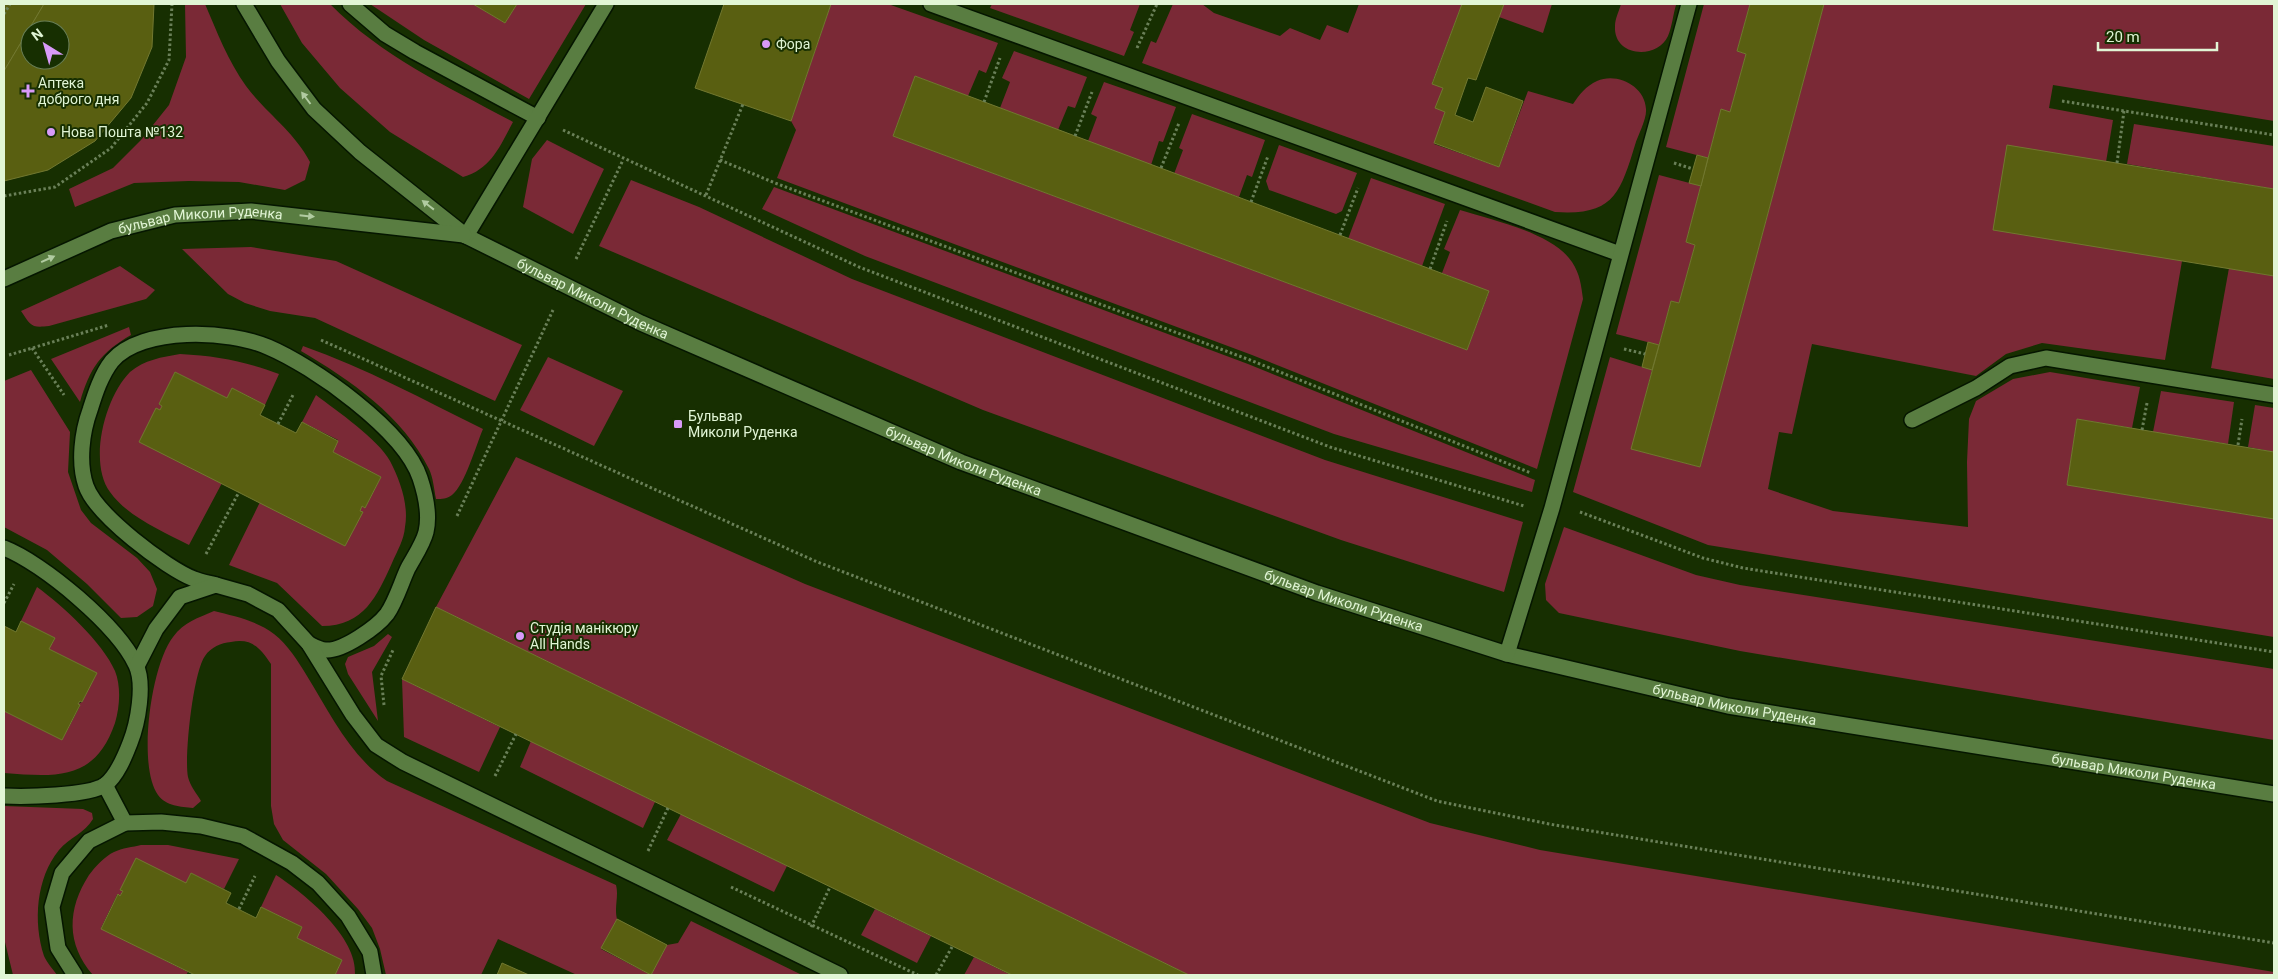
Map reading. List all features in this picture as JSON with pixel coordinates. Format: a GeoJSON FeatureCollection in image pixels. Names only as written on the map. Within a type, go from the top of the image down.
{"type":"FeatureCollection","features":[{"type":"Feature","properties":{"kind":"street","name":"бульвар Миколи Руденка"},"geometry":{"type":"LineString","coordinates":[[244,4],[278,61],[314,109],[360,152],[466,236],[641,324],[961,462],[1317,593],[1507,654],[1728,706],[2274,794]]}},
{"type":"Feature","properties":{"kind":"street"},"geometry":{"type":"LineString","coordinates":[[350,4],[386,34],[415,52],[538,118]]}},
{"type":"Feature","properties":{"kind":"street"},"geometry":{"type":"LineString","coordinates":[[466,236],[606,4]]}},
{"type":"Feature","properties":{"kind":"street"},"geometry":{"type":"LineString","coordinates":[[931,4],[1620,254]]}},
{"type":"Feature","properties":{"kind":"street"},"geometry":{"type":"LineString","coordinates":[[1507,654],[1552,508],[1690,4]]}},
{"type":"Feature","properties":{"kind":"street","name":"бульвар Миколи Руденка"},"geometry":{"type":"LineString","coordinates":[[4,279],[111,232],[175,215],[251,211],[466,236]]}},
{"type":"Feature","properties":{"kind":"street"},"geometry":{"type":"LineString","coordinates":[[308,644],[326,650],[346,645],[372,628],[387,614],[426,531],[426,502],[419,475],[401,447],[375,418],[333,384],[298,361],[265,346],[234,339],[202,335],[165,336],[145,340],[126,349],[112,361],[98,385],[84,424],[82,469],[92,500],[102,512],[127,534],[193,579],[248,594],[278,610],[308,644],[353,716],[376,745],[388,753],[635,876],[840,975]]}},
{"type":"Feature","properties":{"kind":"street"},"geometry":{"type":"LineString","coordinates":[[1912,420],[1976,388],[2010,366],[2046,358],[2274,395]]}},
{"type":"Feature","properties":{"kind":"street"},"geometry":{"type":"LineString","coordinates":[[4,548],[43,568],[72,593],[119,640],[137,666],[140,692],[137,727],[123,762],[105,785],[74,793],[32,797],[4,796]]}},
{"type":"Feature","properties":{"kind":"street"},"geometry":{"type":"LineString","coordinates":[[137,666],[156,629],[180,598],[216,585]]}},
{"type":"Feature","properties":{"kind":"street"},"geometry":{"type":"LineString","coordinates":[[105,785],[125,823]]}},
{"type":"Feature","properties":{"kind":"street"},"geometry":{"type":"LineString","coordinates":[[75,975],[58,948],[52,906],[62,873],[89,841],[125,823],[160,822],[201,826],[243,836],[268,849],[318,883],[348,916],[370,952],[374,975]]}},
{"type":"Feature","properties":{"kind":"path"},"geometry":{"type":"LineString","coordinates":[[4,14],[10,4]]}},
{"type":"Feature","properties":{"kind":"path"},"geometry":{"type":"LineString","coordinates":[[4,196],[55,187],[111,148],[147,104],[169,60],[172,4]]}},
{"type":"Feature","properties":{"kind":"path"},"geometry":{"type":"LineString","coordinates":[[1125,74],[1156,4]]}},
{"type":"Feature","properties":{"kind":"path"},"geometry":{"type":"LineString","coordinates":[[984,102],[1010,32]]}},
{"type":"Feature","properties":{"kind":"path"},"geometry":{"type":"LineString","coordinates":[[1075,136],[1102,66]]}},
{"type":"Feature","properties":{"kind":"path"},"geometry":{"type":"LineString","coordinates":[[1161,168],[1189,97]]}},
{"type":"Feature","properties":{"kind":"path"},"geometry":{"type":"LineString","coordinates":[[2062,101],[2274,135]]}},
{"type":"Feature","properties":{"kind":"path"},"geometry":{"type":"LineString","coordinates":[[706,195],[743,104]]}},
{"type":"Feature","properties":{"kind":"path"},"geometry":{"type":"LineString","coordinates":[[2117,163],[2124,111]]}},
{"type":"Feature","properties":{"kind":"path"},"geometry":{"type":"LineString","coordinates":[[538,118],[623,160],[706,195],[859,267],[1330,447],[1529,507],[1568,508],[1703,558],[1743,568],[2274,652]]}},
{"type":"Feature","properties":{"kind":"path"},"geometry":{"type":"LineString","coordinates":[[1251,202],[1278,129]]}},
{"type":"Feature","properties":{"kind":"path"},"geometry":{"type":"LineString","coordinates":[[457,517],[504,420],[623,160]]}},
{"type":"Feature","properties":{"kind":"path"},"geometry":{"type":"LineString","coordinates":[[720,160],[776,183],[1250,360],[1536,475],[1559,482]]}},
{"type":"Feature","properties":{"kind":"path"},"geometry":{"type":"LineString","coordinates":[[1340,235],[1368,162]]}},
{"type":"Feature","properties":{"kind":"path"},"geometry":{"type":"LineString","coordinates":[[1430,269],[1456,194]]}},
{"type":"Feature","properties":{"kind":"path"},"geometry":{"type":"LineString","coordinates":[[9,355],[114,323]]}},
{"type":"Feature","properties":{"kind":"path"},"geometry":{"type":"LineString","coordinates":[[312,336],[504,420],[815,561],[1437,801],[1549,824],[2274,943]]}},
{"type":"Feature","properties":{"kind":"path"},"geometry":{"type":"LineString","coordinates":[[32,348],[84,424]]}},
{"type":"Feature","properties":{"kind":"path"},"geometry":{"type":"LineString","coordinates":[[278,424],[286,409]]}},
{"type":"Feature","properties":{"kind":"path"},"geometry":{"type":"LineString","coordinates":[[193,579],[239,492]]}},
{"type":"Feature","properties":{"kind":"path"},"geometry":{"type":"LineString","coordinates":[[388,753],[381,676],[393,649]]}},
{"type":"Feature","properties":{"kind":"path"},"geometry":{"type":"LineString","coordinates":[[485,802],[496,773],[516,734]]}},
{"type":"Feature","properties":{"kind":"path"},"geometry":{"type":"LineString","coordinates":[[496,773],[505,777]]}},
{"type":"Feature","properties":{"kind":"path"},"geometry":{"type":"LineString","coordinates":[[635,876],[668,808]]}},
{"type":"Feature","properties":{"kind":"path"},"geometry":{"type":"LineString","coordinates":[[641,844],[658,852]]}},
{"type":"Feature","properties":{"kind":"path"},"geometry":{"type":"LineString","coordinates":[[240,910],[268,849]]}},
{"type":"Feature","properties":{"kind":"path"},"geometry":{"type":"LineString","coordinates":[[730,887],[918,975]]}},
{"type":"Feature","properties":{"kind":"path"},"geometry":{"type":"LineString","coordinates":[[797,954],[830,887]]}},
{"type":"Feature","properties":{"kind":"path"},"geometry":{"type":"LineString","coordinates":[[936,975],[952,947]]}},
{"type":"Feature","properties":{"kind":"shaded area"},"geometry":{"type":"Polygon","coordinates":[[[185,4],[205,4],[223,46],[246,86],[288,131],[310,162],[305,180],[285,190],[239,182],[134,183],[75,207],[69,189],[113,168],[141,140],[169,105],[186,57],[185,4]]]}},
{"type":"Feature","properties":{"kind":"shaded area"},"geometry":{"type":"Polygon","coordinates":[[[280,4],[330,4],[372,40],[417,70],[513,122],[494,156],[481,168],[463,177],[390,132],[340,88],[302,43],[280,4]]]}},
{"type":"Feature","properties":{"kind":"shaded area"},"geometry":{"type":"Polygon","coordinates":[[[370,4],[473,4],[505,23],[517,4],[586,4],[529,99],[424,40],[370,4]]]}},
{"type":"Feature","properties":{"kind":"shaded area"},"geometry":{"type":"Polygon","coordinates":[[[831,4],[888,4],[998,43],[986,73],[979,70],[968,96],[915,76],[893,136],[1467,350],[1489,292],[1442,273],[1450,252],[1444,249],[1460,210],[1521,229],[1551,243],[1563,252],[1575,266],[1580,280],[1583,299],[1537,469],[1252,355],[777,178],[796,130],[791,121],[831,4]]]}},
{"type":"Feature","properties":{"kind":"shaded area"},"geometry":{"type":"Polygon","coordinates":[[[992,4],[1140,4],[1130,30],[1134,32],[1124,56],[990,8],[992,4]]]}},
{"type":"Feature","properties":{"kind":"shaded area"},"geometry":{"type":"Polygon","coordinates":[[[1173,4],[1202,4],[1214,13],[1280,36],[1290,28],[1320,40],[1327,25],[1348,33],[1359,4],[1462,4],[1432,83],[1443,88],[1436,108],[1445,112],[1434,144],[1499,167],[1528,91],[1573,104],[1589,85],[1597,81],[1613,78],[1629,83],[1641,94],[1646,109],[1645,117],[1624,177],[1611,198],[1602,205],[1590,210],[1555,212],[1142,63],[1151,41],[1156,43],[1173,4]]]}},
{"type":"Feature","properties":{"kind":"shaded area"},"geometry":{"type":"Polygon","coordinates":[[[1504,4],[1552,4],[1543,33],[1499,17],[1504,4]]]}},
{"type":"Feature","properties":{"kind":"shaded area"},"geometry":{"type":"Polygon","coordinates":[[[1621,4],[1676,5],[1668,36],[1662,44],[1646,52],[1637,52],[1621,44],[1616,36],[1615,26],[1621,4]]]}},
{"type":"Feature","properties":{"kind":"shaded area"},"geometry":{"type":"Polygon","coordinates":[[[1704,4],[1750,4],[1737,51],[1746,54],[1730,112],[1721,110],[1708,158],[1666,147],[1704,4]]]}},
{"type":"Feature","properties":{"kind":"shaded area"},"geometry":{"type":"Polygon","coordinates":[[[1824,4],[2274,4],[2274,121],[2053,85],[2049,108],[2113,120],[2106,162],[2182,261],[2165,360],[2042,343],[2006,354],[1976,376],[1812,344],[1792,434],[1779,432],[1768,489],[1833,511],[1968,527],[1967,462],[1969,419],[1976,401],[2013,379],[2050,372],[2140,387],[2132,428],[2077,419],[2067,485],[2274,519],[2274,637],[1708,545],[1573,492],[1610,357],[1652,370],[1632,449],[1700,467],[1824,4]]]}},
{"type":"Feature","properties":{"kind":"shaded area"},"geometry":{"type":"Polygon","coordinates":[[[1014,51],[1087,77],[1075,108],[1068,106],[1058,130],[1000,108],[1010,82],[1002,78],[1014,51]]]}},
{"type":"Feature","properties":{"kind":"shaded area"},"geometry":{"type":"Polygon","coordinates":[[[1104,82],[1176,107],[1163,142],[1159,141],[1151,165],[1088,141],[1097,117],[1091,114],[1104,82]]]}},
{"type":"Feature","properties":{"kind":"shaded area"},"geometry":{"type":"Polygon","coordinates":[[[1192,114],[1265,140],[1252,177],[1247,175],[1239,197],[1174,174],[1183,150],[1179,148],[1192,114]]]}},
{"type":"Feature","properties":{"kind":"shaded area"},"geometry":{"type":"Polygon","coordinates":[[[2134,124],[2274,146],[2274,189],[2127,164],[2134,124]]]}},
{"type":"Feature","properties":{"kind":"shaded area"},"geometry":{"type":"Polygon","coordinates":[[[547,140],[604,169],[573,234],[523,207],[532,159],[547,140]]]}},
{"type":"Feature","properties":{"kind":"shaded area"},"geometry":{"type":"Polygon","coordinates":[[[1279,145],[1357,173],[1342,211],[1336,214],[1269,190],[1266,181],[1279,145]]]}},
{"type":"Feature","properties":{"kind":"shaded area"},"geometry":{"type":"Polygon","coordinates":[[[1659,175],[1701,186],[1686,242],[1695,245],[1679,303],[1671,301],[1659,345],[1616,334],[1659,175]]]}},
{"type":"Feature","properties":{"kind":"shaded area"},"geometry":{"type":"Polygon","coordinates":[[[1371,178],[1445,204],[1422,266],[1348,239],[1371,178]]]}},
{"type":"Feature","properties":{"kind":"shaded area"},"geometry":{"type":"Polygon","coordinates":[[[631,180],[699,207],[852,279],[1325,460],[1523,522],[1504,592],[1341,540],[983,410],[599,246],[631,180]]]}},
{"type":"Feature","properties":{"kind":"shaded area"},"geometry":{"type":"Polygon","coordinates":[[[774,187],[1248,364],[1535,480],[1532,492],[1334,434],[865,256],[762,209],[774,187]]]}},
{"type":"Feature","properties":{"kind":"shaded area"},"geometry":{"type":"Polygon","coordinates":[[[251,247],[336,261],[522,345],[495,401],[315,318],[270,311],[245,303],[228,294],[182,249],[251,247]]]}},
{"type":"Feature","properties":{"kind":"shaded area"},"geometry":{"type":"Polygon","coordinates":[[[120,266],[155,290],[146,299],[49,326],[38,327],[32,325],[21,311],[120,266]]]}},
{"type":"Feature","properties":{"kind":"shaded area"},"geometry":{"type":"Polygon","coordinates":[[[2229,268],[2274,276],[2274,379],[2211,368],[2229,268]]]}},
{"type":"Feature","properties":{"kind":"shaded area"},"geometry":{"type":"Polygon","coordinates":[[[129,327],[131,335],[111,348],[92,371],[80,402],[51,359],[129,327]]]}},
{"type":"Feature","properties":{"kind":"shaded area"},"geometry":{"type":"Polygon","coordinates":[[[303,346],[372,374],[483,429],[466,474],[457,490],[446,498],[436,499],[429,469],[405,432],[374,401],[338,374],[301,351],[303,346]]]}},
{"type":"Feature","properties":{"kind":"shaded area"},"geometry":{"type":"Polygon","coordinates":[[[180,354],[230,360],[279,374],[265,405],[232,388],[227,398],[175,372],[159,404],[162,406],[160,410],[222,483],[189,545],[146,523],[117,501],[104,479],[100,464],[102,430],[113,397],[121,383],[130,372],[147,362],[180,354]]]}},
{"type":"Feature","properties":{"kind":"shaded area"},"geometry":{"type":"Polygon","coordinates":[[[548,357],[623,391],[594,446],[520,410],[548,357]]]}},
{"type":"Feature","properties":{"kind":"shaded area"},"geometry":{"type":"Polygon","coordinates":[[[31,370],[70,432],[68,472],[81,510],[91,523],[137,558],[150,572],[157,589],[153,606],[137,617],[121,618],[87,584],[47,550],[4,527],[4,381],[31,370]]]}},
{"type":"Feature","properties":{"kind":"shaded area"},"geometry":{"type":"Polygon","coordinates":[[[2161,391],[2234,402],[2228,444],[2153,432],[2161,391]]]}},
{"type":"Feature","properties":{"kind":"shaded area"},"geometry":{"type":"Polygon","coordinates":[[[316,395],[356,426],[384,453],[397,476],[406,510],[402,541],[381,587],[367,607],[349,621],[336,625],[322,626],[277,583],[229,565],[260,502],[345,546],[362,512],[360,511],[362,506],[365,508],[381,477],[333,452],[338,440],[302,422],[316,395]]]}},
{"type":"Feature","properties":{"kind":"shaded area"},"geometry":{"type":"Polygon","coordinates":[[[2255,405],[2274,408],[2274,452],[2248,447],[2255,405]]]}},
{"type":"Feature","properties":{"kind":"shaded area"},"geometry":{"type":"Polygon","coordinates":[[[516,457],[805,584],[1430,823],[1540,850],[2274,972],[2274,975],[1189,975],[436,607],[516,457]]]}},
{"type":"Feature","properties":{"kind":"shaded area"},"geometry":{"type":"Polygon","coordinates":[[[1564,527],[1696,575],[1740,585],[2274,669],[2274,740],[1740,651],[1559,613],[1546,600],[1545,584],[1564,527]]]}},
{"type":"Feature","properties":{"kind":"shaded area"},"geometry":{"type":"Polygon","coordinates":[[[37,587],[81,625],[109,660],[115,671],[118,683],[118,710],[107,742],[97,756],[85,765],[72,771],[57,774],[4,773],[4,711],[62,740],[80,706],[78,704],[82,702],[97,673],[49,649],[55,638],[21,621],[37,587]]]}},
{"type":"Feature","properties":{"kind":"shaded area"},"geometry":{"type":"Polygon","coordinates":[[[214,611],[253,622],[268,629],[279,638],[296,659],[351,747],[374,771],[387,781],[616,885],[617,919],[601,949],[651,975],[577,975],[498,939],[481,975],[386,975],[380,949],[372,928],[358,909],[326,874],[283,840],[274,824],[271,806],[271,664],[259,649],[250,643],[238,641],[217,646],[207,653],[201,665],[190,715],[187,767],[189,780],[201,801],[193,808],[174,805],[161,799],[152,781],[148,762],[149,716],[158,669],[165,651],[177,632],[192,621],[214,611]]]}},
{"type":"Feature","properties":{"kind":"shaded area"},"geometry":{"type":"Polygon","coordinates":[[[388,634],[392,637],[372,672],[378,721],[348,674],[345,664],[348,657],[374,646],[388,634]]]}},
{"type":"Feature","properties":{"kind":"shaded area"},"geometry":{"type":"Polygon","coordinates":[[[402,679],[500,727],[479,772],[404,737],[402,679]]]}},
{"type":"Feature","properties":{"kind":"shaded area"},"geometry":{"type":"Polygon","coordinates":[[[531,741],[655,802],[643,828],[520,767],[531,741]]]}},
{"type":"Feature","properties":{"kind":"shaded area"},"geometry":{"type":"Polygon","coordinates":[[[4,806],[83,809],[92,813],[93,819],[90,824],[63,846],[51,861],[41,887],[38,929],[45,959],[57,975],[13,975],[4,938],[4,806]]]}},
{"type":"Feature","properties":{"kind":"shaded area"},"geometry":{"type":"Polygon","coordinates":[[[681,814],[787,866],[774,892],[667,840],[681,814]]]}},
{"type":"Feature","properties":{"kind":"shaded area"},"geometry":{"type":"Polygon","coordinates":[[[141,845],[168,845],[239,859],[224,889],[191,873],[186,883],[120,890],[123,891],[120,896],[117,895],[101,928],[188,972],[186,975],[93,975],[84,963],[74,939],[73,913],[77,901],[89,875],[97,865],[117,851],[141,845]]]}},
{"type":"Feature","properties":{"kind":"shaded area"},"geometry":{"type":"Polygon","coordinates":[[[276,875],[301,893],[328,918],[348,946],[354,961],[355,975],[335,975],[342,960],[297,938],[302,927],[261,907],[276,875]]]}},
{"type":"Feature","properties":{"kind":"shaded area"},"geometry":{"type":"Polygon","coordinates":[[[875,909],[931,936],[917,963],[861,935],[875,909]]]}},
{"type":"Feature","properties":{"kind":"shaded area"},"geometry":{"type":"Polygon","coordinates":[[[691,921],[802,975],[651,975],[667,945],[678,943],[691,921]]]}},
{"type":"Feature","properties":{"kind":"shaded area"},"geometry":{"type":"Polygon","coordinates":[[[974,957],[1011,975],[964,975],[974,957]]]}},
{"type":"Feature","properties":{"kind":"building"},"geometry":{"type":"Polygon","coordinates":[[[4,4],[44,4],[34,20],[20,20],[20,44],[4,71],[4,4]]]}},
{"type":"Feature","properties":{"kind":"building"},"geometry":{"type":"Polygon","coordinates":[[[44,4],[154,4],[152,47],[131,98],[95,141],[48,170],[4,181],[4,71],[20,44],[20,70],[70,70],[70,20],[34,20],[44,4]]]}},
{"type":"Feature","properties":{"kind":"building"},"geometry":{"type":"Polygon","coordinates":[[[473,4],[517,4],[505,23],[473,4]]]}},
{"type":"Feature","properties":{"kind":"building"},"geometry":{"type":"Polygon","coordinates":[[[724,4],[831,4],[791,121],[695,88],[724,4]]]}},
{"type":"Feature","properties":{"kind":"building"},"geometry":{"type":"Polygon","coordinates":[[[1462,4],[1504,4],[1476,80],[1468,78],[1455,115],[1473,122],[1486,87],[1523,101],[1499,167],[1434,143],[1445,112],[1435,108],[1443,88],[1432,84],[1462,4]]]}},
{"type":"Feature","properties":{"kind":"building"},"geometry":{"type":"Polygon","coordinates":[[[1750,4],[1824,4],[1700,467],[1631,449],[1671,301],[1679,303],[1695,245],[1686,242],[1721,109],[1730,112],[1746,54],[1737,51],[1750,4]]]}},
{"type":"Feature","properties":{"kind":"building"},"geometry":{"type":"Polygon","coordinates":[[[915,76],[1489,291],[1467,350],[893,136],[915,76]]]}},
{"type":"Feature","properties":{"kind":"building"},"geometry":{"type":"Polygon","coordinates":[[[2007,145],[2274,189],[2274,276],[1993,230],[2007,145]]]}},
{"type":"Feature","properties":{"kind":"building"},"geometry":{"type":"Polygon","coordinates":[[[1697,155],[1708,158],[1701,186],[1689,183],[1697,155]]]}},
{"type":"Feature","properties":{"kind":"building"},"geometry":{"type":"Polygon","coordinates":[[[1648,342],[1659,345],[1652,370],[1642,367],[1648,342]]]}},
{"type":"Feature","properties":{"kind":"building"},"geometry":{"type":"Polygon","coordinates":[[[175,372],[227,398],[232,388],[265,405],[260,415],[296,433],[302,422],[338,441],[333,452],[381,477],[365,508],[362,506],[360,511],[363,512],[345,546],[139,442],[156,408],[160,410],[162,406],[159,404],[175,372]]]}},
{"type":"Feature","properties":{"kind":"building"},"geometry":{"type":"Polygon","coordinates":[[[2077,419],[2274,452],[2274,519],[2067,485],[2077,419]]]}},
{"type":"Feature","properties":{"kind":"building"},"geometry":{"type":"Polygon","coordinates":[[[436,607],[1189,975],[1012,975],[402,679],[436,607]]]}},
{"type":"Feature","properties":{"kind":"building"},"geometry":{"type":"Polygon","coordinates":[[[21,621],[55,638],[49,649],[97,673],[82,702],[80,701],[78,704],[80,705],[62,740],[4,711],[4,626],[16,632],[21,621]]]}},
{"type":"Feature","properties":{"kind":"building"},"geometry":{"type":"Polygon","coordinates":[[[136,858],[186,883],[191,873],[231,893],[226,903],[256,918],[261,907],[302,927],[297,938],[342,960],[335,975],[195,975],[101,929],[118,894],[120,896],[123,891],[120,890],[136,858]]]}},
{"type":"Feature","properties":{"kind":"building"},"geometry":{"type":"Polygon","coordinates":[[[617,919],[667,945],[651,975],[601,948],[617,919]]]}},
{"type":"Feature","properties":{"kind":"building"},"geometry":{"type":"Polygon","coordinates":[[[502,963],[529,975],[497,975],[502,963]]]}},
{"type":"Feature","properties":{"kind":"place","name":"Фора"},"geometry":{"type":"Point","coordinates":[766,44]}},
{"type":"Feature","properties":{"kind":"place","name":"Аптека доброго дня"},"geometry":{"type":"Point","coordinates":[28,91]}},
{"type":"Feature","properties":{"kind":"place","name":"Нова Пошта №132"},"geometry":{"type":"Point","coordinates":[51,132]}},
{"type":"Feature","properties":{"kind":"place","name":"Бульвар Миколи Руденка"},"geometry":{"type":"Point","coordinates":[678,424]}},
{"type":"Feature","properties":{"kind":"place","name":"Студія манікюру All Hands"},"geometry":{"type":"Point","coordinates":[520,636]}}]}
